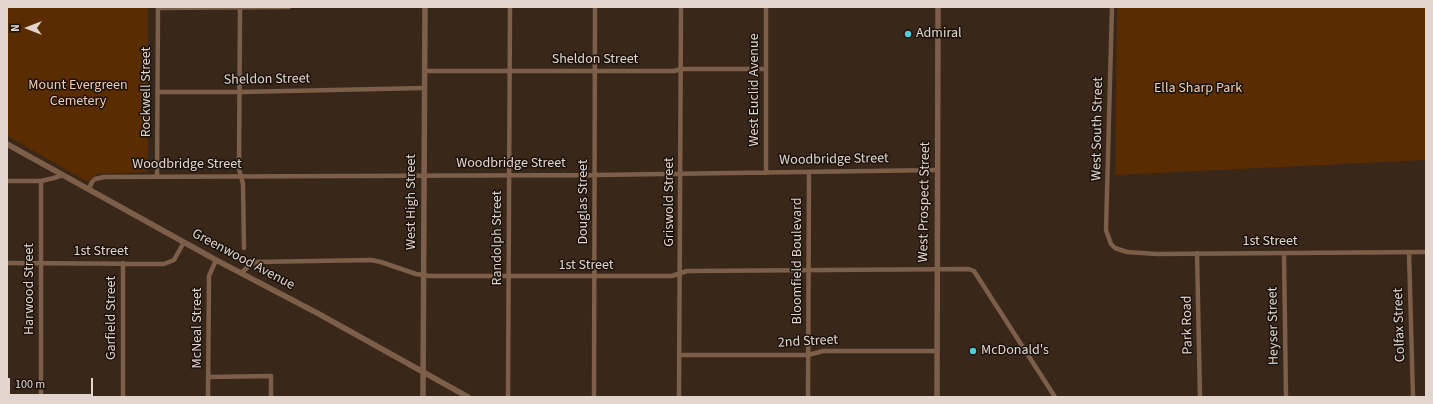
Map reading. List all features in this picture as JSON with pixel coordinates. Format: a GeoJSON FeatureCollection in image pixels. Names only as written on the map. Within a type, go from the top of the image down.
{"type":"FeatureCollection","features":[{"type":"Feature","properties":{"kind":"street"},"geometry":{"type":"LineString","coordinates":[[158,8],[290,7]]}},
{"type":"Feature","properties":{"kind":"street","name":"West High Street"},"geometry":{"type":"LineString","coordinates":[[423,397],[425,7]]}},
{"type":"Feature","properties":{"kind":"street","name":"Randolph Street"},"geometry":{"type":"LineString","coordinates":[[508,397],[510,7]]}},
{"type":"Feature","properties":{"kind":"street","name":"Douglas Street"},"geometry":{"type":"LineString","coordinates":[[594,397],[595,7]]}},
{"type":"Feature","properties":{"kind":"street","name":"Griswold Street"},"geometry":{"type":"LineString","coordinates":[[680,397],[681,7]]}},
{"type":"Feature","properties":{"kind":"street","name":"West Euclid Avenue"},"geometry":{"type":"LineString","coordinates":[[766,7],[766,173]]}},
{"type":"Feature","properties":{"kind":"street","name":"West Prospect Street"},"geometry":{"type":"LineString","coordinates":[[937,397],[938,7]]}},
{"type":"Feature","properties":{"kind":"street","name":"West South Street"},"geometry":{"type":"LineString","coordinates":[[1112,7],[1106,230],[1111,244],[1115,248]]}},
{"type":"Feature","properties":{"kind":"street","name":"Rockwell Street"},"geometry":{"type":"LineString","coordinates":[[157,177],[158,8]]}},
{"type":"Feature","properties":{"kind":"street"},"geometry":{"type":"LineString","coordinates":[[240,8],[240,169],[243,184],[244,248]]}},
{"type":"Feature","properties":{"kind":"street","name":"Sheldon Street"},"geometry":{"type":"LineString","coordinates":[[424,71],[674,71],[681,69],[766,69]]}},
{"type":"Feature","properties":{"kind":"street","name":"Sheldon Street"},"geometry":{"type":"LineString","coordinates":[[158,92],[240,92],[424,88]]}},
{"type":"Feature","properties":{"kind":"street","name":"Greenwood Avenue"},"geometry":{"type":"LineString","coordinates":[[7,144],[216,260],[311,309],[468,397]]}},
{"type":"Feature","properties":{"kind":"street","name":"Woodbridge Street"},"geometry":{"type":"LineString","coordinates":[[89,189],[95,179],[104,177],[424,174],[595,175],[938,170]]}},
{"type":"Feature","properties":{"kind":"street","name":"Bloomfield Boulevard"},"geometry":{"type":"LineString","coordinates":[[808,397],[809,172]]}},
{"type":"Feature","properties":{"kind":"street"},"geometry":{"type":"LineString","coordinates":[[7,181],[41,181],[63,175]]}},
{"type":"Feature","properties":{"kind":"street","name":"Harwood Street"},"geometry":{"type":"LineString","coordinates":[[41,181],[41,397]]}},
{"type":"Feature","properties":{"kind":"street","name":"1st Street"},"geometry":{"type":"LineString","coordinates":[[7,263],[164,264],[174,260],[184,242]]}},
{"type":"Feature","properties":{"kind":"street","name":"1st Street"},"geometry":{"type":"LineString","coordinates":[[1115,248],[1120,251],[1157,254],[1426,252]]}},
{"type":"Feature","properties":{"kind":"street","name":"Colfax Street"},"geometry":{"type":"LineString","coordinates":[[1409,252],[1413,397]]}},
{"type":"Feature","properties":{"kind":"street","name":"Park Road"},"geometry":{"type":"LineString","coordinates":[[1197,253],[1200,397]]}},
{"type":"Feature","properties":{"kind":"street","name":"Heyser Street"},"geometry":{"type":"LineString","coordinates":[[1284,254],[1286,397]]}},
{"type":"Feature","properties":{"kind":"street","name":"McNeal Street"},"geometry":{"type":"LineString","coordinates":[[208,397],[209,276],[216,260]]}},
{"type":"Feature","properties":{"kind":"street","name":"1st Street"},"geometry":{"type":"LineString","coordinates":[[241,273],[256,262],[371,260],[416,274],[430,276],[672,276],[688,271],[969,269],[974,271],[1055,397]]}},
{"type":"Feature","properties":{"kind":"street","name":"Garfield Street"},"geometry":{"type":"LineString","coordinates":[[123,263],[123,397]]}},
{"type":"Feature","properties":{"kind":"street","name":"2nd Street"},"geometry":{"type":"LineString","coordinates":[[680,355],[808,355],[823,351],[937,351]]}},
{"type":"Feature","properties":{"kind":"street"},"geometry":{"type":"LineString","coordinates":[[208,377],[271,376],[271,397]]}},
{"type":"Feature","properties":{"kind":"green space","name":"Mount Evergreen Cemetery"},"geometry":{"type":"Polygon","coordinates":[[[7,7],[148,7],[148,172],[97,174],[88,182],[7,136],[7,7]]]}},
{"type":"Feature","properties":{"kind":"green space","name":"Ella Sharp Park"},"geometry":{"type":"Polygon","coordinates":[[[1117,7],[1426,7],[1426,160],[1115,175],[1117,7]]]}},
{"type":"Feature","properties":{"kind":"place","name":"Admiral"},"geometry":{"type":"Point","coordinates":[908,34]}},
{"type":"Feature","properties":{"kind":"place","name":"McDonald's"},"geometry":{"type":"Point","coordinates":[973,351]}}]}
